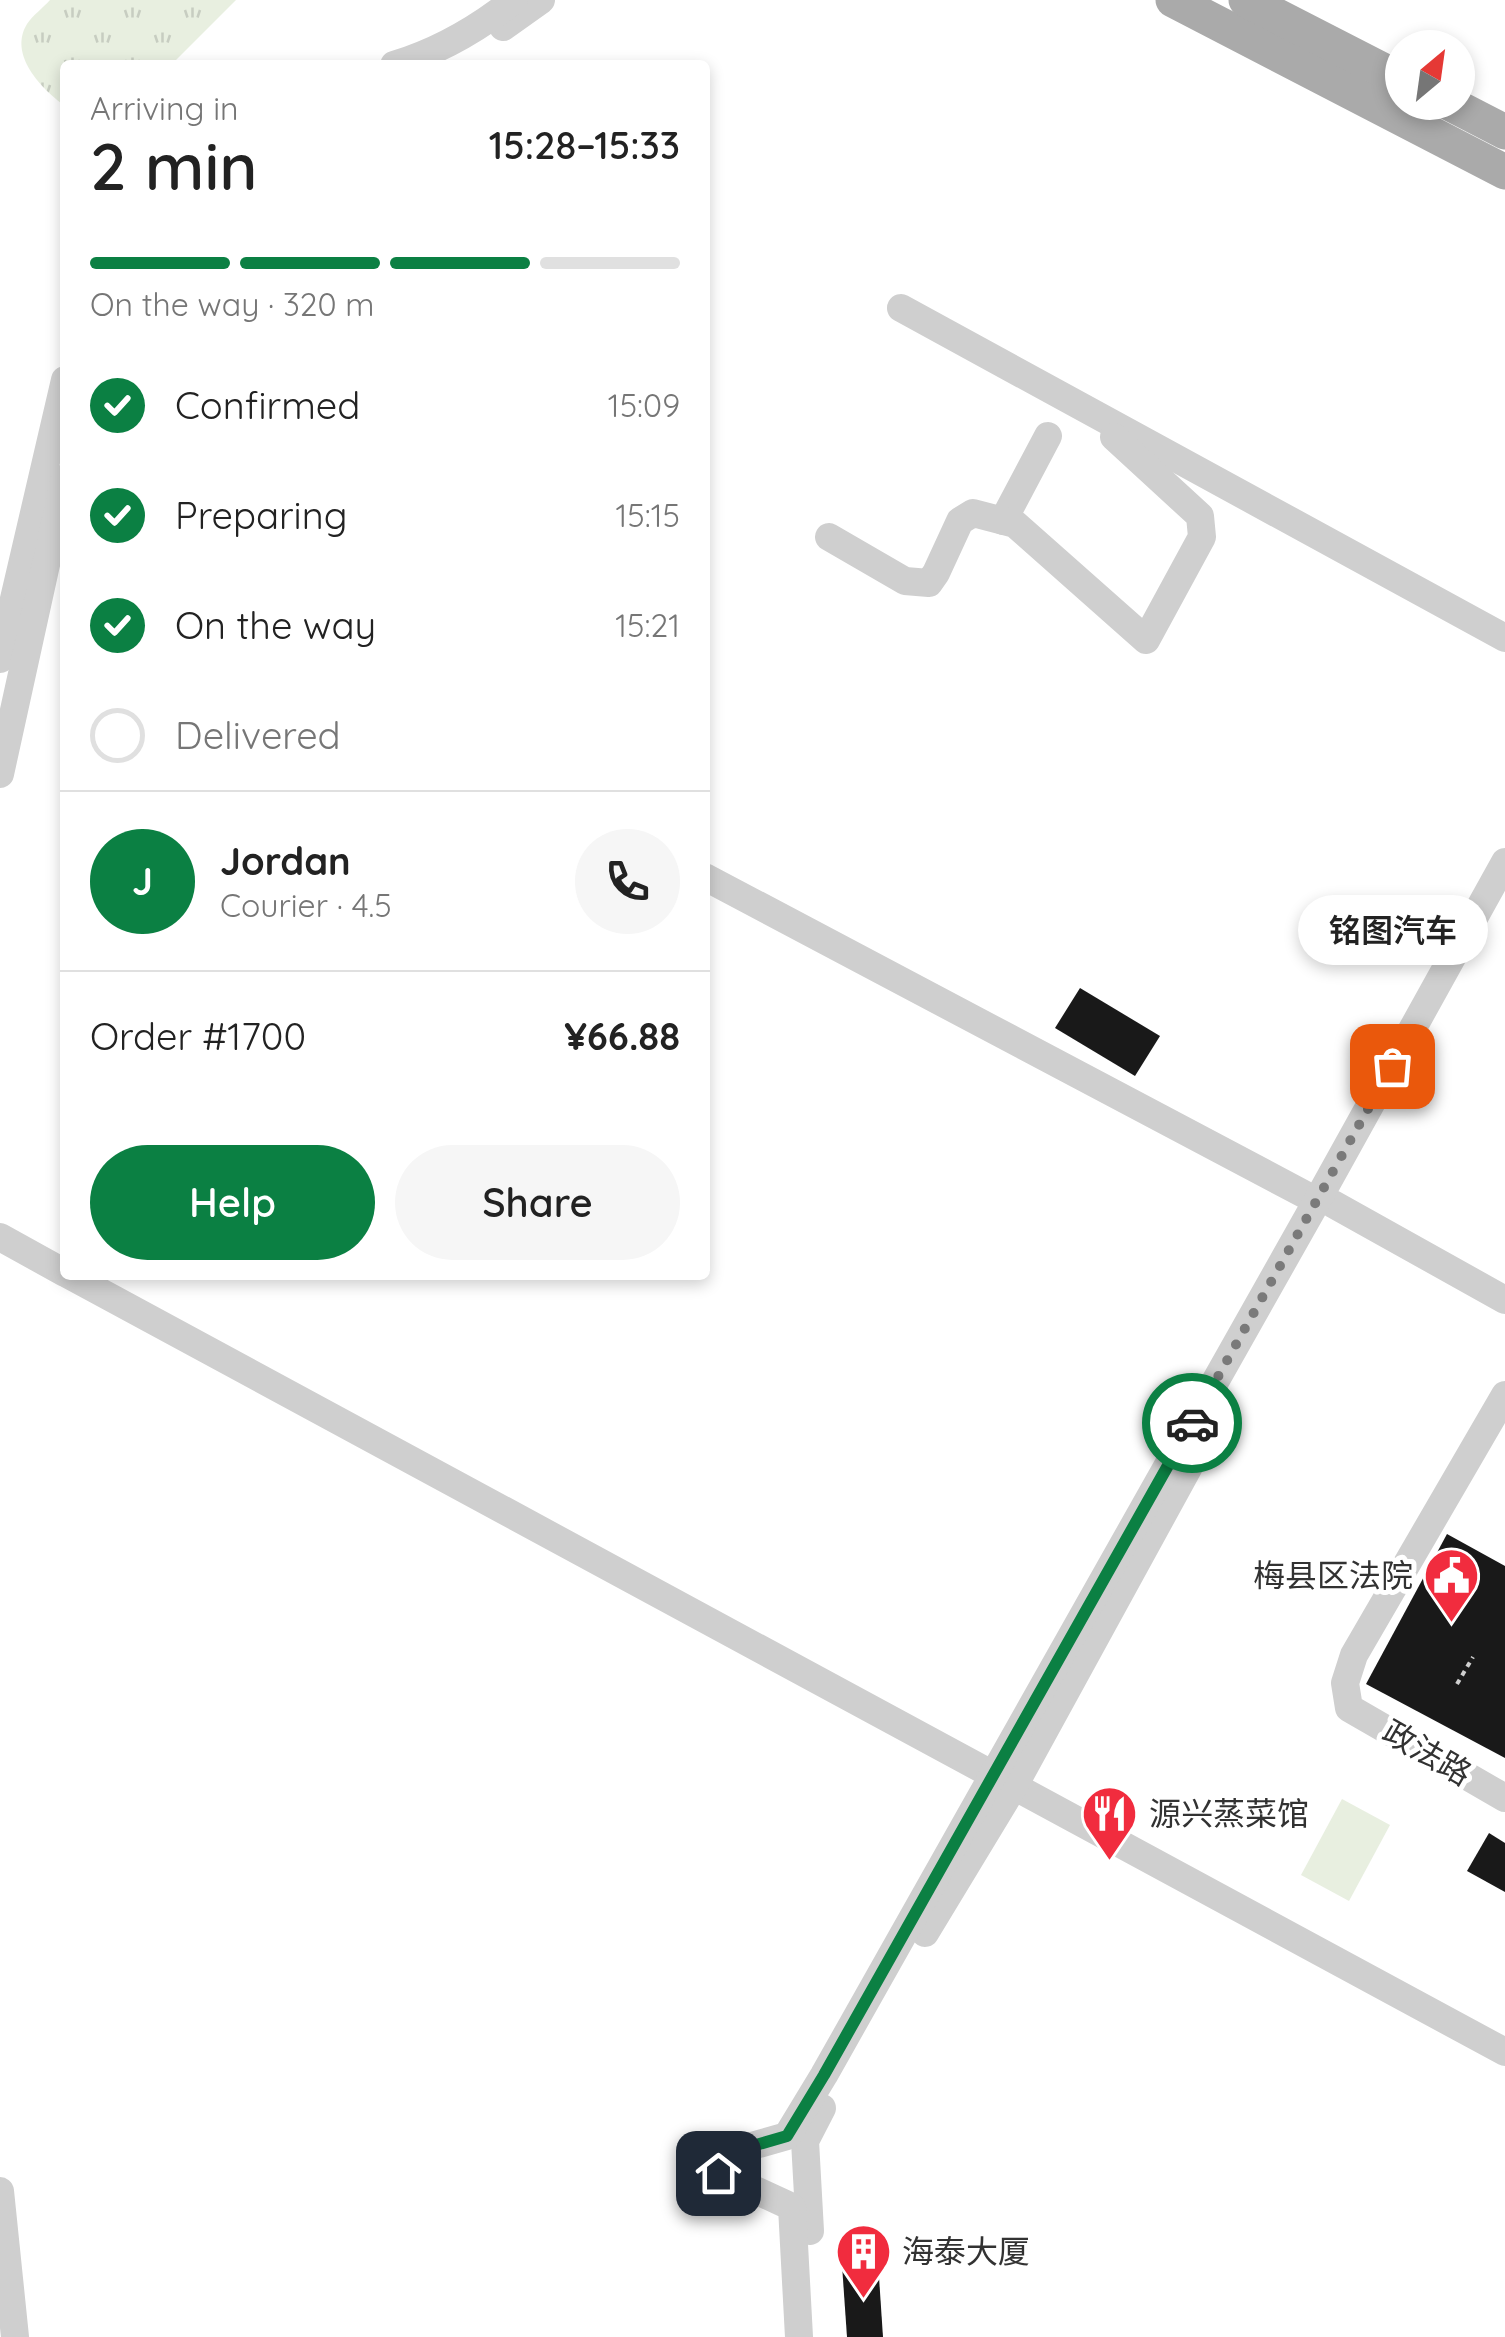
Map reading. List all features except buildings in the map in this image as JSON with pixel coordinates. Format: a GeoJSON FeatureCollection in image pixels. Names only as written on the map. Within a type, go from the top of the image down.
{"type":"FeatureCollection","features":[{"type":"Feature","properties":{"kind":"main road"},"geometry":{"type":"LineString","coordinates":[[1173,0],[1505,172]]}},
{"type":"Feature","properties":{"kind":"main road"},"geometry":{"type":"LineString","coordinates":[[1246,0],[1385,71]]}},
{"type":"Feature","properties":{"kind":"main road"},"geometry":{"type":"LineString","coordinates":[[1475,116],[1505,132]]}},
{"type":"Feature","properties":{"kind":"street"},"geometry":{"type":"LineString","coordinates":[[411,60],[424,56],[514,0]]}},
{"type":"Feature","properties":{"kind":"street"},"geometry":{"type":"LineString","coordinates":[[451,60],[541,0]]}},
{"type":"Feature","properties":{"kind":"street"},"geometry":{"type":"LineString","coordinates":[[902,308],[1505,638]]}},
{"type":"Feature","properties":{"kind":"street"},"geometry":{"type":"LineString","coordinates":[[0,659],[60,401]]}},
{"type":"Feature","properties":{"kind":"street"},"geometry":{"type":"LineString","coordinates":[[1003,521],[1048,436]]}},
{"type":"Feature","properties":{"kind":"street"},"geometry":{"type":"LineString","coordinates":[[829,538],[906,581],[929,583],[960,521],[973,513],[1014,524],[1146,640],[1202,538],[1200,516],[1114,437]]}},
{"type":"Feature","properties":{"kind":"street"},"geometry":{"type":"LineString","coordinates":[[0,774],[60,501]]}},
{"type":"Feature","properties":{"kind":"street"},"geometry":{"type":"LineString","coordinates":[[815,2337],[805,2141],[1325,1203],[1505,862]]}},
{"type":"Feature","properties":{"kind":"street"},"geometry":{"type":"LineString","coordinates":[[710,880],[1505,1300]]}},
{"type":"Feature","properties":{"kind":"street"},"geometry":{"type":"LineString","coordinates":[[1325,1203],[1505,901]]}},
{"type":"Feature","properties":{"kind":"street"},"geometry":{"type":"LineString","coordinates":[[0,1215],[20,1256]]}},
{"type":"Feature","properties":{"kind":"street"},"geometry":{"type":"LineString","coordinates":[[0,1238],[20,1256],[60,1271]]}},
{"type":"Feature","properties":{"kind":"street"},"geometry":{"type":"LineString","coordinates":[[78,1280],[1505,2052]]}},
{"type":"Feature","properties":{"kind":"street","name":"政法路"},"geometry":{"type":"LineString","coordinates":[[1505,1395],[1354,1654],[1345,1684],[1349,1708],[1505,1798]]}},
{"type":"Feature","properties":{"kind":"street"},"geometry":{"type":"LineString","coordinates":[[799,2337],[792,2207],[718,2173],[728,2153],[787,2136],[1004,1781]]}},
{"type":"Feature","properties":{"kind":"street"},"geometry":{"type":"LineString","coordinates":[[0,2191],[15,2337]]}},
{"type":"Feature","properties":{"kind":"path"},"geometry":{"type":"LineString","coordinates":[[1457,1684],[1473,1657]]}},
{"type":"Feature","properties":{"kind":"green space"},"geometry":{"type":"Polygon","coordinates":[[[50,0],[236,0],[176,60],[60,60],[60,102],[38,81],[25,59],[22,36],[27,24],[50,0]]]}},
{"type":"Feature","properties":{"kind":"green space"},"geometry":{"type":"Polygon","coordinates":[[[1342,1799],[1390,1825],[1349,1901],[1301,1875],[1342,1799]]]}},
{"type":"Feature","properties":{"kind":"way so far"},"geometry":{"type":"LineString","coordinates":[[1192,1423],[1392,1066]]}},
{"type":"Feature","properties":{"kind":"place","name":"铭图汽车"},"geometry":{"type":"Point","coordinates":[1392,1066]}},
{"type":"Feature","properties":{"kind":"place","name":"梅县区法院"},"geometry":{"type":"Point","coordinates":[1452,1625]}},
{"type":"Feature","properties":{"kind":"place","name":"源兴蒸菜馆"},"geometry":{"type":"Point","coordinates":[1110,1863]}},
{"type":"Feature","properties":{"kind":"place","name":"海泰大厦"},"geometry":{"type":"Point","coordinates":[863,2301]}},
{"type":"Feature","properties":{"kind":"route"},"geometry":{"type":"LineString","coordinates":[[718,2173],[728,2153],[787,2136],[1192,1423]]}}]}
